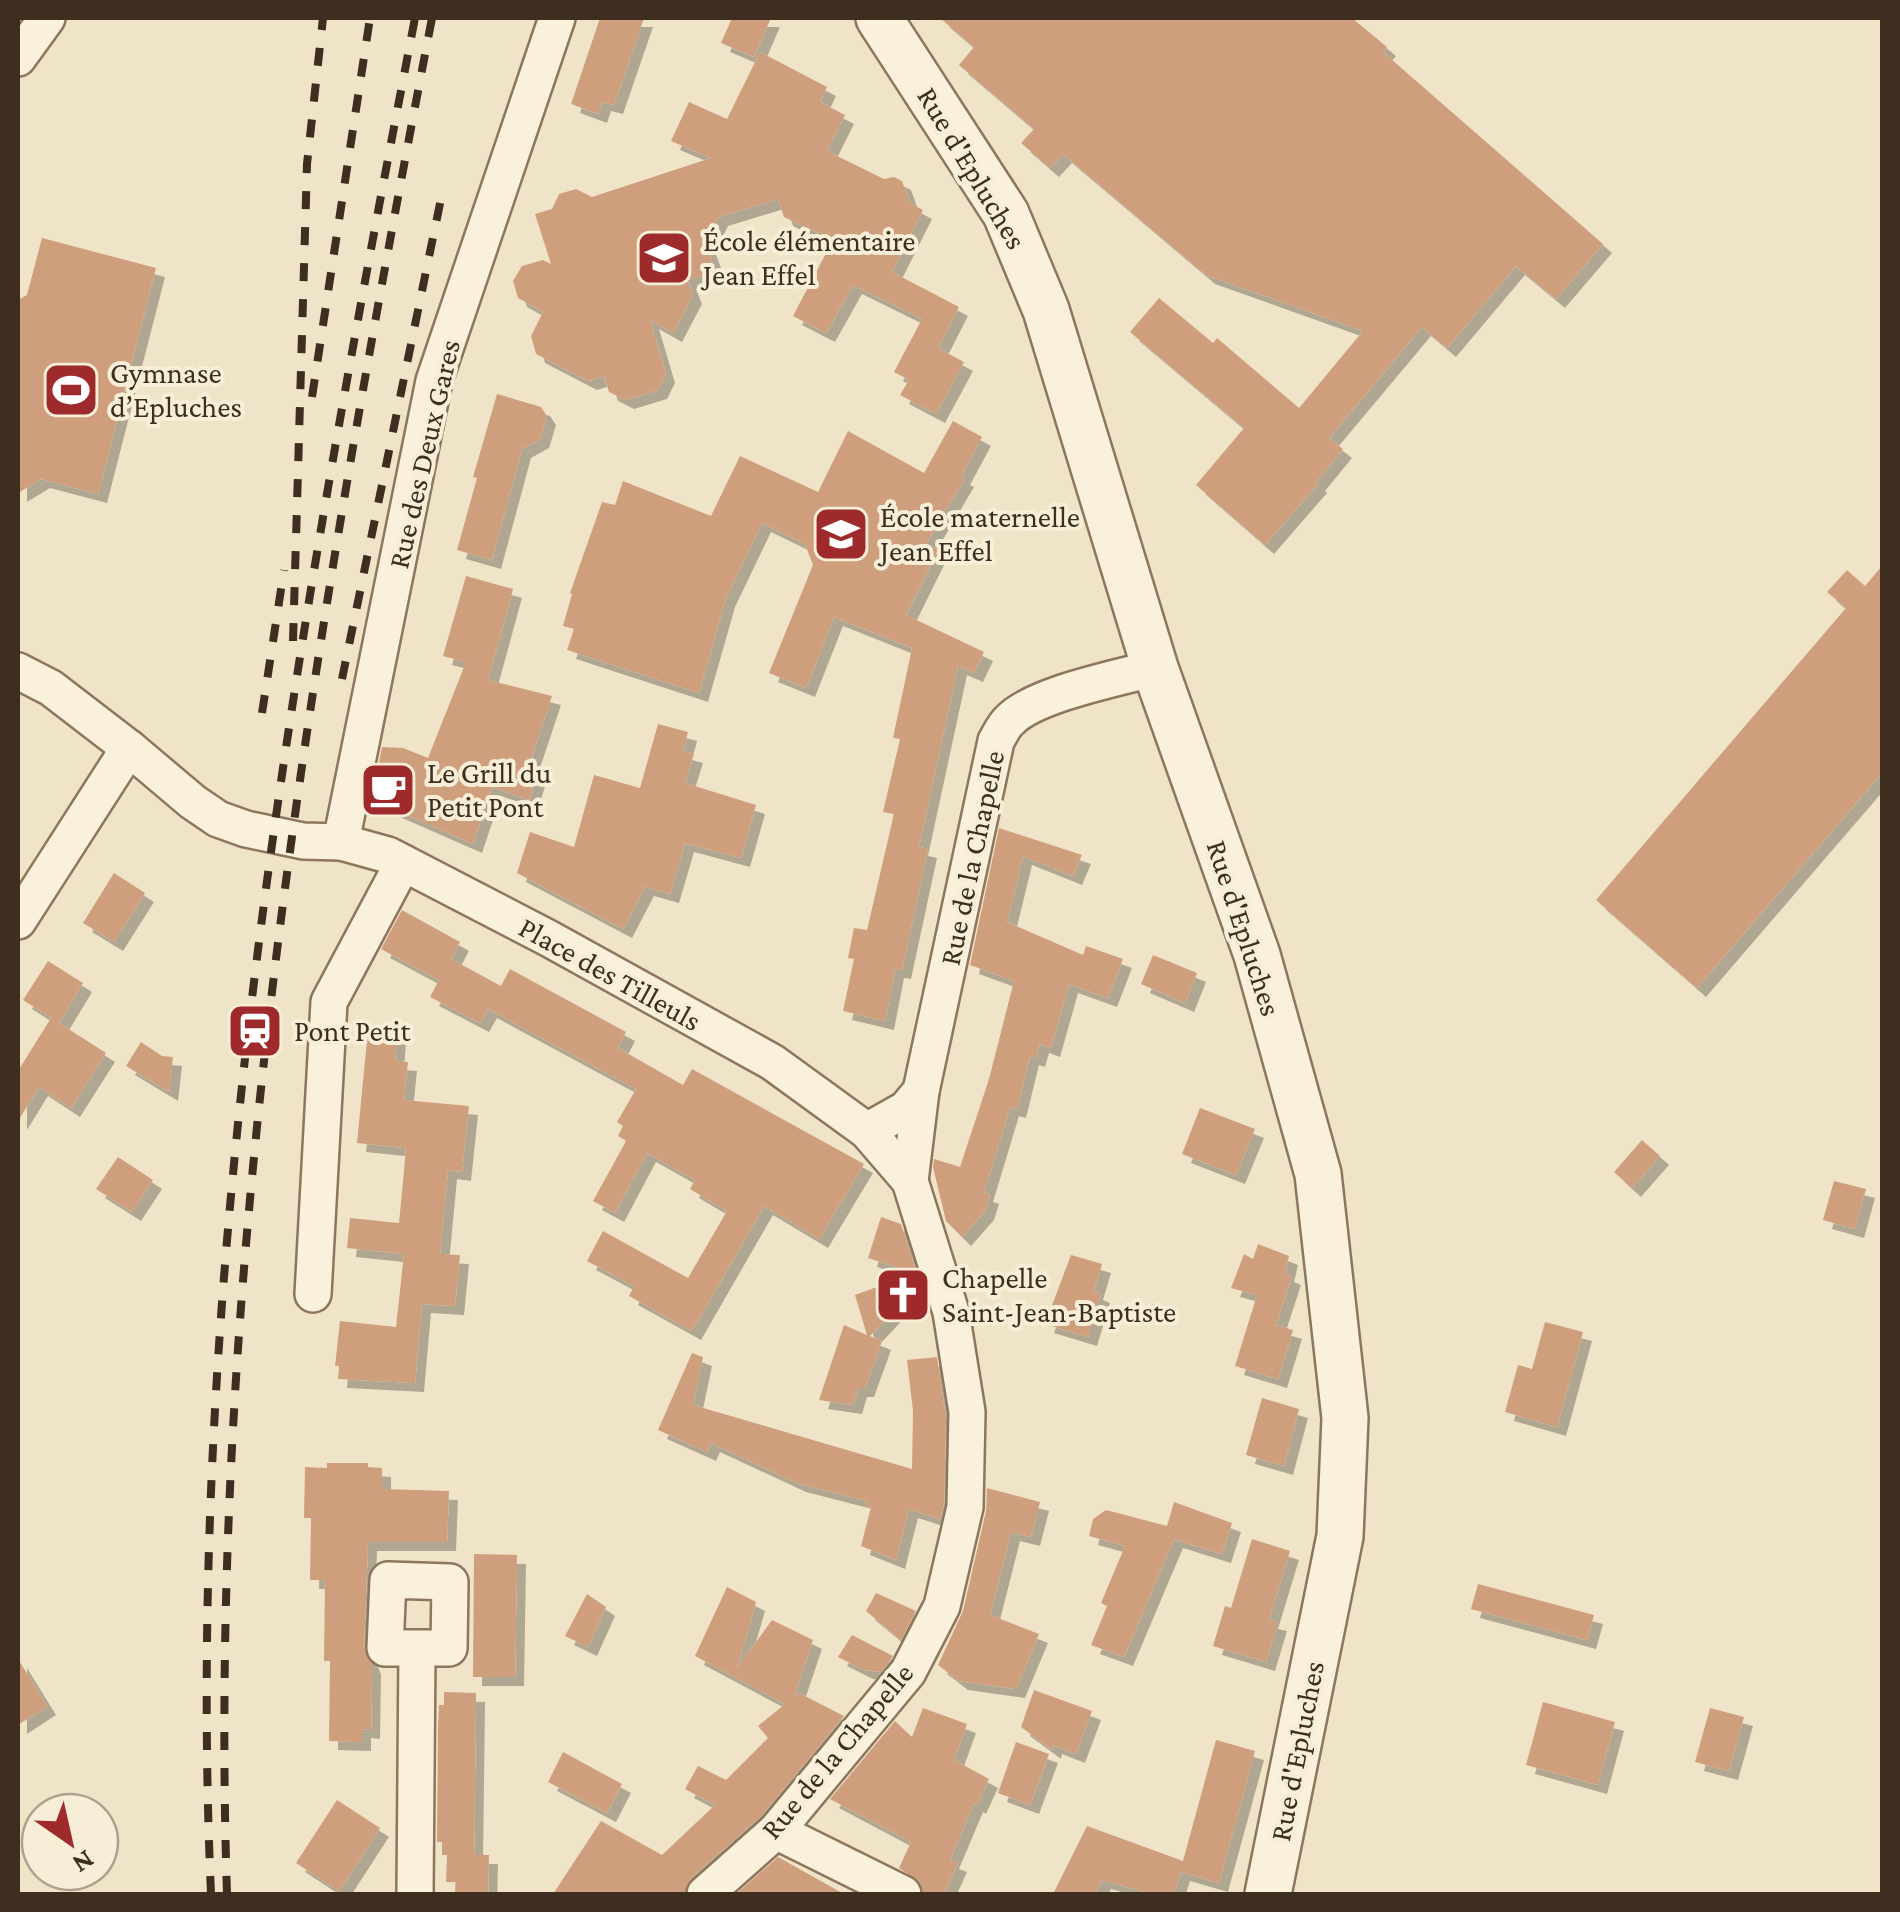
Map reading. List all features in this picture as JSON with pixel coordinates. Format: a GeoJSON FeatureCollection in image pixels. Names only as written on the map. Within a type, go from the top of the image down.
{"type":"FeatureCollection","features":[{"type":"Feature","properties":{"kind":"street"},"geometry":{"type":"LineString","coordinates":[[18,58],[47,18]]}},
{"type":"Feature","properties":{"kind":"street","name":"Rue des Deux Gares"},"geometry":{"type":"LineString","coordinates":[[340,842],[434,381],[558,18]]}},
{"type":"Feature","properties":{"kind":"street","name":"Rue d'Epluches"},"geometry":{"type":"LineString","coordinates":[[880,18],[1006,214],[1026,257],[1046,310],[1155,668],[1256,955],[1318,1174],[1345,1418],[1340,1536],[1268,1894]]}},
{"type":"Feature","properties":{"kind":"street","name":"Rue de la Chapelle"},"geometry":{"type":"LineString","coordinates":[[910,1181],[922,1091],[996,740],[1010,719],[1035,704],[1155,668]]}},
{"type":"Feature","properties":{"kind":"street","name":"Place des Tilleuls"},"geometry":{"type":"LineString","coordinates":[[18,671],[51,688],[218,819],[303,842],[340,842],[388,855],[772,1062],[867,1131]]}},
{"type":"Feature","properties":{"kind":"street"},"geometry":{"type":"LineString","coordinates":[[18,921],[130,748]]}},
{"type":"Feature","properties":{"kind":"street"},"geometry":{"type":"LineString","coordinates":[[313,1294],[329,1002],[403,863]]}},
{"type":"Feature","properties":{"kind":"street"},"geometry":{"type":"LineString","coordinates":[[867,1131],[906,1110],[922,1091]]}},
{"type":"Feature","properties":{"kind":"street","name":"Rue de la Chapelle"},"geometry":{"type":"LineString","coordinates":[[705,1894],[776,1831],[908,1672],[942,1606],[965,1507],[967,1412],[951,1312],[910,1181],[867,1131]]}},
{"type":"Feature","properties":{"kind":"street"},"geometry":{"type":"LineString","coordinates":[[415,1894],[417,1649]]}},
{"type":"Feature","properties":{"kind":"street"},"geometry":{"type":"LineString","coordinates":[[776,1831],[903,1894]]}},
{"type":"Feature","properties":{"kind":"building"},"geometry":{"type":"Polygon","coordinates":[[[600,18],[644,18],[614,105],[602,102],[598,114],[571,104],[600,18]]]}},
{"type":"Feature","properties":{"kind":"building"},"geometry":{"type":"Polygon","coordinates":[[[732,18],[771,18],[754,57],[721,43],[732,18]]]}},
{"type":"Feature","properties":{"kind":"building"},"geometry":{"type":"Polygon","coordinates":[[[940,18],[1352,18],[1387,47],[1383,52],[1603,244],[1556,299],[1516,266],[1447,348],[1422,327],[1329,438],[1343,449],[1265,545],[1196,485],[1244,428],[1130,332],[1159,298],[1213,343],[1217,338],[1299,408],[1363,331],[1206,275],[1063,154],[1050,168],[1021,143],[1034,129],[959,65],[974,47],[940,18]]]}},
{"type":"Feature","properties":{"kind":"building"},"geometry":{"type":"Polygon","coordinates":[[[760,52],[827,87],[820,102],[845,115],[827,151],[884,179],[894,177],[902,181],[910,203],[923,210],[892,272],[959,307],[938,348],[964,362],[936,414],[900,395],[909,380],[894,372],[922,319],[853,285],[826,333],[793,316],[833,240],[784,217],[778,199],[719,217],[706,243],[712,259],[704,275],[687,280],[693,295],[673,333],[650,320],[666,374],[658,390],[625,400],[609,392],[604,376],[588,381],[536,354],[531,336],[543,312],[518,298],[513,281],[522,266],[543,260],[551,264],[535,214],[552,209],[559,194],[576,189],[592,197],[711,158],[671,141],[689,102],[727,119],[760,52]]]}},
{"type":"Feature","properties":{"kind":"building","name":"Gymnase d’Epluches"},"geometry":{"type":"Polygon","coordinates":[[[42,238],[156,268],[98,494],[41,479],[18,493],[18,300],[27,295],[42,238]]]}},
{"type":"Feature","properties":{"kind":"building"},"geometry":{"type":"Polygon","coordinates":[[[497,394],[541,407],[547,416],[540,439],[522,449],[492,560],[457,550],[497,394]]]}},
{"type":"Feature","properties":{"kind":"building"},"geometry":{"type":"Polygon","coordinates":[[[953,421],[982,437],[961,476],[965,478],[926,544],[938,550],[906,615],[984,652],[974,673],[958,666],[919,847],[928,849],[902,970],[895,969],[885,1021],[843,1011],[854,959],[848,958],[854,928],[867,930],[894,814],[883,812],[900,739],[893,738],[912,648],[834,617],[806,688],[769,673],[813,565],[805,544],[762,523],[726,598],[699,693],[567,650],[574,629],[563,626],[570,593],[602,502],[615,505],[623,481],[711,516],[740,456],[818,492],[848,431],[924,473],[953,421]]]}},
{"type":"Feature","properties":{"kind":"building"},"geometry":{"type":"Polygon","coordinates":[[[1882,566],[1882,773],[1697,988],[1596,900],[1846,608],[1827,592],[1847,570],[1865,586],[1882,566]]]}},
{"type":"Feature","properties":{"kind":"building"},"geometry":{"type":"Polygon","coordinates":[[[466,576],[513,589],[488,680],[552,696],[527,771],[537,774],[529,800],[492,787],[473,844],[382,804],[374,788],[382,747],[403,748],[428,758],[466,662],[443,656],[466,576]]]}},
{"type":"Feature","properties":{"kind":"building"},"geometry":{"type":"Polygon","coordinates":[[[658,724],[688,732],[683,751],[694,754],[685,783],[756,805],[741,858],[685,843],[670,894],[645,887],[623,929],[517,873],[530,832],[574,847],[594,775],[640,788],[658,724]]]}},
{"type":"Feature","properties":{"kind":"building"},"geometry":{"type":"Polygon","coordinates":[[[999,828],[1082,855],[1073,876],[1023,856],[1007,922],[1083,955],[1086,946],[1123,959],[1108,998],[1069,984],[1051,1048],[1040,1044],[1036,1058],[1030,1056],[1017,1109],[1010,1107],[984,1193],[990,1195],[985,1211],[962,1237],[946,1221],[933,1167],[934,1159],[960,1167],[989,1079],[1014,981],[970,965],[999,828]]]}},
{"type":"Feature","properties":{"kind":"building"},"geometry":{"type":"Polygon","coordinates":[[[114,873],[145,893],[114,942],[83,923],[114,873]]]}},
{"type":"Feature","properties":{"kind":"building"},"geometry":{"type":"Polygon","coordinates":[[[402,910],[460,942],[451,959],[501,986],[510,969],[626,1032],[618,1048],[683,1085],[692,1069],[864,1164],[819,1239],[764,1206],[692,1331],[629,1296],[634,1286],[587,1261],[603,1231],[688,1278],[727,1211],[690,1189],[695,1180],[647,1153],[615,1213],[593,1201],[626,1141],[618,1136],[623,1126],[617,1122],[636,1089],[488,1009],[480,1023],[430,997],[439,980],[381,949],[402,910]]]}},
{"type":"Feature","properties":{"kind":"building"},"geometry":{"type":"Polygon","coordinates":[[[1153,955],[1197,973],[1185,1003],[1141,984],[1153,955]]]}},
{"type":"Feature","properties":{"kind":"building"},"geometry":{"type":"Polygon","coordinates":[[[48,961],[83,983],[59,1023],[106,1053],[71,1108],[39,1087],[18,1121],[18,1071],[51,1018],[23,1000],[48,961]]]}},
{"type":"Feature","properties":{"kind":"building"},"geometry":{"type":"Polygon","coordinates":[[[368,1030],[397,1033],[395,1061],[408,1062],[404,1100],[469,1106],[462,1172],[448,1170],[440,1254],[460,1255],[455,1306],[422,1304],[415,1383],[338,1379],[339,1366],[335,1366],[340,1321],[396,1327],[404,1254],[347,1248],[350,1218],[399,1223],[406,1148],[357,1143],[368,1030]]]}},
{"type":"Feature","properties":{"kind":"building"},"geometry":{"type":"Polygon","coordinates":[[[141,1042],[162,1056],[173,1057],[169,1092],[126,1066],[141,1042]]]}},
{"type":"Feature","properties":{"kind":"building"},"geometry":{"type":"Polygon","coordinates":[[[1200,1108],[1255,1129],[1236,1175],[1182,1154],[1200,1108]]]}},
{"type":"Feature","properties":{"kind":"building"},"geometry":{"type":"Polygon","coordinates":[[[1642,1140],[1660,1156],[1632,1188],[1614,1172],[1642,1140]]]}},
{"type":"Feature","properties":{"kind":"building"},"geometry":{"type":"Polygon","coordinates":[[[118,1157],[153,1180],[132,1212],[96,1189],[118,1157]]]}},
{"type":"Feature","properties":{"kind":"building"},"geometry":{"type":"Polygon","coordinates":[[[1834,1181],[1866,1189],[1855,1229],[1823,1220],[1834,1181]]]}},
{"type":"Feature","properties":{"kind":"building"},"geometry":{"type":"Polygon","coordinates":[[[881,1217],[901,1224],[920,1283],[870,1336],[882,1341],[865,1388],[858,1388],[853,1405],[819,1400],[844,1325],[867,1335],[855,1295],[915,1273],[868,1258],[881,1217]]]}},
{"type":"Feature","properties":{"kind":"building"},"geometry":{"type":"Polygon","coordinates":[[[1258,1244],[1289,1256],[1285,1273],[1292,1276],[1276,1325],[1293,1330],[1278,1379],[1235,1366],[1257,1295],[1231,1288],[1244,1254],[1253,1259],[1258,1244]]]}},
{"type":"Feature","properties":{"kind":"building"},"geometry":{"type":"Polygon","coordinates":[[[1071,1255],[1102,1264],[1094,1291],[1101,1294],[1088,1337],[1045,1324],[1071,1255]]]}},
{"type":"Feature","properties":{"kind":"building"},"geometry":{"type":"Polygon","coordinates":[[[1545,1322],[1583,1332],[1557,1427],[1505,1412],[1518,1365],[1532,1369],[1545,1322]]]}},
{"type":"Feature","properties":{"kind":"building"},"geometry":{"type":"Polygon","coordinates":[[[692,1353],[703,1357],[693,1405],[912,1469],[913,1411],[907,1360],[937,1357],[946,1419],[944,1504],[940,1519],[909,1509],[896,1560],[861,1546],[871,1507],[866,1506],[867,1501],[797,1483],[711,1443],[707,1452],[658,1430],[692,1353]]]}},
{"type":"Feature","properties":{"kind":"building"},"geometry":{"type":"Polygon","coordinates":[[[1262,1398],[1299,1409],[1284,1466],[1246,1455],[1262,1398]]]}},
{"type":"Feature","properties":{"kind":"building"},"geometry":{"type":"Polygon","coordinates":[[[327,1463],[368,1463],[368,1467],[382,1468],[382,1489],[449,1491],[447,1542],[368,1542],[364,1647],[372,1665],[371,1730],[362,1729],[362,1742],[329,1741],[330,1661],[324,1661],[325,1580],[310,1580],[311,1518],[304,1518],[305,1467],[327,1468],[327,1463]]]}},
{"type":"Feature","properties":{"kind":"building"},"geometry":{"type":"Polygon","coordinates":[[[987,1488],[1040,1502],[1031,1537],[1011,1532],[990,1615],[1039,1634],[1016,1689],[959,1681],[938,1665],[963,1611],[986,1511],[987,1488]]]}},
{"type":"Feature","properties":{"kind":"building"},"geometry":{"type":"Polygon","coordinates":[[[1174,1502],[1232,1523],[1222,1554],[1174,1539],[1124,1657],[1091,1645],[1107,1606],[1101,1603],[1125,1546],[1089,1536],[1093,1519],[1106,1510],[1167,1526],[1174,1502]]]}},
{"type":"Feature","properties":{"kind":"building"},"geometry":{"type":"Polygon","coordinates":[[[1252,1539],[1290,1551],[1269,1620],[1278,1622],[1266,1662],[1213,1646],[1225,1606],[1231,1608],[1252,1539]]]}},
{"type":"Feature","properties":{"kind":"building"},"geometry":{"type":"Polygon","coordinates":[[[474,1554],[517,1555],[515,1677],[473,1677],[474,1554]]]}},
{"type":"Feature","properties":{"kind":"building"},"geometry":{"type":"Polygon","coordinates":[[[1478,1584],[1594,1615],[1587,1640],[1471,1609],[1478,1584]]]}},
{"type":"Feature","properties":{"kind":"building"},"geometry":{"type":"Polygon","coordinates":[[[727,1587],[756,1602],[737,1668],[772,1620],[813,1640],[794,1696],[799,1693],[844,1716],[761,1816],[691,1878],[684,1894],[553,1894],[601,1821],[662,1855],[715,1805],[685,1789],[698,1766],[726,1780],[768,1738],[758,1726],[785,1704],[695,1656],[727,1587]]]}},
{"type":"Feature","properties":{"kind":"building"},"geometry":{"type":"Polygon","coordinates":[[[876,1593],[916,1611],[901,1640],[866,1611],[876,1593]]]}},
{"type":"Feature","properties":{"kind":"building"},"geometry":{"type":"Polygon","coordinates":[[[587,1594],[606,1607],[588,1647],[565,1636],[587,1594]]]}},
{"type":"Feature","properties":{"kind":"building"},"geometry":{"type":"Polygon","coordinates":[[[852,1635],[893,1656],[881,1672],[864,1670],[838,1657],[852,1635]]]}},
{"type":"Feature","properties":{"kind":"building"},"geometry":{"type":"Polygon","coordinates":[[[18,1659],[47,1706],[18,1725],[18,1659]]]}},
{"type":"Feature","properties":{"kind":"building"},"geometry":{"type":"Polygon","coordinates":[[[1034,1690],[1092,1711],[1076,1754],[1053,1745],[1052,1750],[1021,1727],[1034,1690]]]}},
{"type":"Feature","properties":{"kind":"building"},"geometry":{"type":"Polygon","coordinates":[[[444,1692],[476,1693],[474,1855],[489,1855],[488,1894],[455,1894],[456,1882],[446,1882],[447,1855],[442,1855],[442,1842],[437,1842],[439,1705],[444,1705],[444,1692]]]}},
{"type":"Feature","properties":{"kind":"building"},"geometry":{"type":"Polygon","coordinates":[[[1543,1702],[1615,1722],[1598,1785],[1526,1765],[1543,1702]]]}},
{"type":"Feature","properties":{"kind":"building"},"geometry":{"type":"Polygon","coordinates":[[[923,1708],[967,1724],[954,1760],[989,1779],[977,1805],[974,1803],[950,1860],[958,1863],[944,1894],[924,1894],[920,1882],[899,1868],[911,1842],[830,1799],[895,1721],[912,1737],[923,1708]]]}},
{"type":"Feature","properties":{"kind":"building"},"geometry":{"type":"Polygon","coordinates":[[[1710,1708],[1744,1717],[1729,1771],[1695,1762],[1710,1708]]]}},
{"type":"Feature","properties":{"kind":"building"},"geometry":{"type":"Polygon","coordinates":[[[1216,1740],[1255,1751],[1219,1883],[1181,1872],[1174,1894],[1152,1894],[1102,1880],[1095,1894],[1053,1894],[1087,1826],[1183,1861],[1216,1740]]]}},
{"type":"Feature","properties":{"kind":"building"},"geometry":{"type":"Polygon","coordinates":[[[1016,1742],[1049,1754],[1030,1805],[998,1793],[1016,1742]]]}},
{"type":"Feature","properties":{"kind":"building"},"geometry":{"type":"Polygon","coordinates":[[[563,1752],[622,1784],[607,1813],[548,1782],[563,1752]]]}},
{"type":"Feature","properties":{"kind":"building"},"geometry":{"type":"Polygon","coordinates":[[[337,1800],[380,1828],[339,1891],[296,1863],[337,1800]]]}},
{"type":"Feature","properties":{"kind":"building"},"geometry":{"type":"Polygon","coordinates":[[[778,1857],[844,1894],[736,1894],[778,1857]]]}},
{"type":"Feature","properties":{"kind":"railway"},"geometry":{"type":"LineString","coordinates":[[293,641],[307,164],[323,18]]}},
{"type":"Feature","properties":{"kind":"railway"},"geometry":{"type":"LineString","coordinates":[[312,397],[370,18]]}},
{"type":"Feature","properties":{"kind":"railway"},"geometry":{"type":"LineString","coordinates":[[211,1894],[207,1658],[214,1422],[232,1186],[258,951],[291,716],[329,482],[415,18]]}},
{"type":"Feature","properties":{"kind":"railway"},"geometry":{"type":"LineString","coordinates":[[227,1894],[225,1657],[233,1421],[251,1185],[309,717],[347,483],[432,18]]}},
{"type":"Feature","properties":{"kind":"railway"},"geometry":{"type":"LineString","coordinates":[[342,679],[443,189]]}},
{"type":"Feature","properties":{"kind":"railway"},"geometry":{"type":"LineString","coordinates":[[262,713],[284,570]]}},
{"type":"Feature","properties":{"kind":"place","name":"École élémentaire Jean Effel"},"geometry":{"type":"Point","coordinates":[664,258]}},
{"type":"Feature","properties":{"kind":"place","name":"Gymnase d’Epluches"},"geometry":{"type":"Point","coordinates":[71,390]}},
{"type":"Feature","properties":{"kind":"place","name":"École maternelle Jean Effel"},"geometry":{"type":"Point","coordinates":[841,534]}},
{"type":"Feature","properties":{"kind":"place","name":"Le Grill du Petit Pont"},"geometry":{"type":"Point","coordinates":[388,790]}},
{"type":"Feature","properties":{"kind":"place","name":"Pont Petit"},"geometry":{"type":"Point","coordinates":[255,1031]}},
{"type":"Feature","properties":{"kind":"place","name":"Chapelle Saint-Jean-Baptiste"},"geometry":{"type":"Point","coordinates":[903,1295]}}]}
